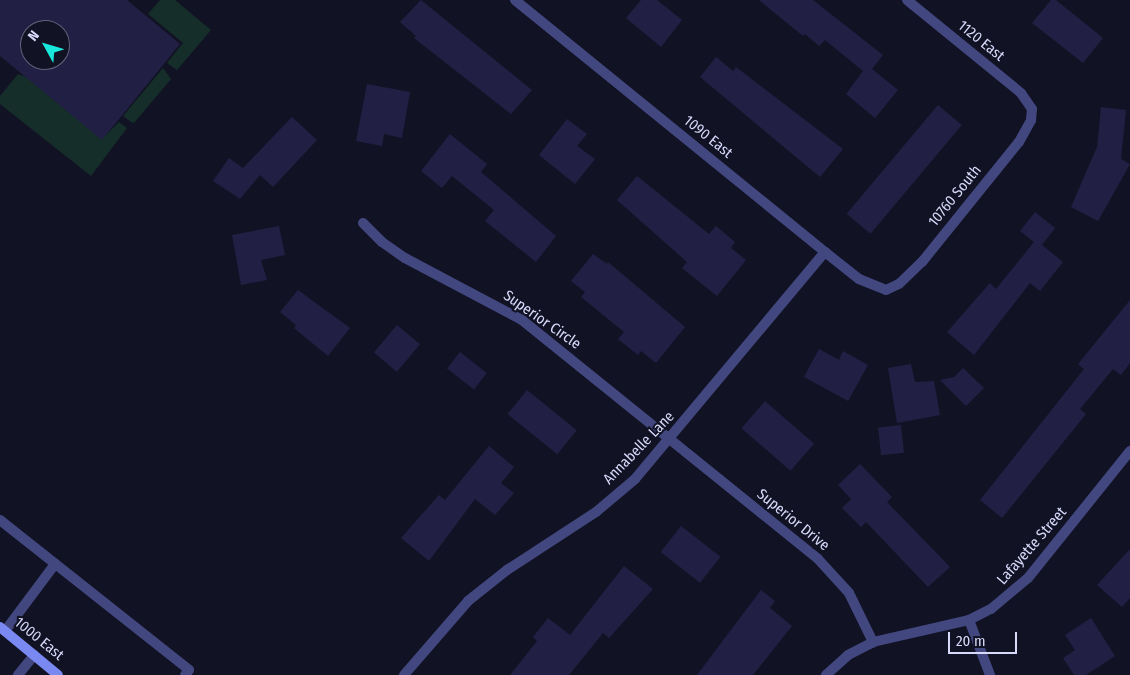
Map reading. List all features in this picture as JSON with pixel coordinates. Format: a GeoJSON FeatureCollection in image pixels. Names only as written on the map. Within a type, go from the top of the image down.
{"type":"FeatureCollection","features":[{"type":"Feature","properties":{"kind":"street","name":"1090 East"},"geometry":{"type":"LineString","coordinates":[[515,0],[859,279],[886,290]]}},
{"type":"Feature","properties":{"kind":"street","name":"1120 East"},"geometry":{"type":"LineString","coordinates":[[907,0],[1021,93],[1032,109]]}},
{"type":"Feature","properties":{"kind":"street","name":"10760 South"},"geometry":{"type":"LineString","coordinates":[[886,290],[899,284],[922,262],[1019,142],[1032,120],[1032,109]]}},
{"type":"Feature","properties":{"kind":"street","name":"Superior Circle"},"geometry":{"type":"LineString","coordinates":[[363,223],[382,242],[406,258],[522,320],[671,440]]}},
{"type":"Feature","properties":{"kind":"street","name":"Annabelle Lane"},"geometry":{"type":"LineString","coordinates":[[404,675],[468,601],[507,570],[596,512],[635,479],[671,440],[825,252]]}},
{"type":"Feature","properties":{"kind":"street","name":"Superior Drive"},"geometry":{"type":"LineString","coordinates":[[671,440],[835,575],[861,614],[873,642]]}},
{"type":"Feature","properties":{"kind":"street","name":"Lafayette Street"},"geometry":{"type":"LineString","coordinates":[[826,675],[848,655],[873,642],[969,620],[991,609],[1028,578],[1130,451]]}},
{"type":"Feature","properties":{"kind":"street"},"geometry":{"type":"LineString","coordinates":[[0,520],[189,670],[185,675]]}},
{"type":"Feature","properties":{"kind":"street"},"geometry":{"type":"LineString","coordinates":[[3,629],[55,564]]}},
{"type":"Feature","properties":{"kind":"street"},"geometry":{"type":"LineString","coordinates":[[969,620],[990,675]]}},
{"type":"Feature","properties":{"kind":"street","name":"1000 East"},"geometry":{"type":"LineString","coordinates":[[3,629],[58,675]]}},
{"type":"Feature","properties":{"kind":"street"},"geometry":{"type":"LineString","coordinates":[[18,675],[34,656]]}},
{"type":"Feature","properties":{"kind":"green space"},"geometry":{"type":"Polygon","coordinates":[[[160,0],[175,0],[211,30],[177,70],[167,63],[183,43],[148,14],[160,0]]]}},
{"type":"Feature","properties":{"kind":"green space"},"geometry":{"type":"Polygon","coordinates":[[[163,68],[171,79],[134,123],[131,122],[123,116],[163,68]]]}},
{"type":"Feature","properties":{"kind":"green space"},"geometry":{"type":"Polygon","coordinates":[[[18,74],[26,77],[102,139],[119,122],[127,128],[91,176],[0,104],[0,96],[18,74]]]}},
{"type":"Feature","properties":{"kind":"building"},"geometry":{"type":"Polygon","coordinates":[[[0,0],[127,0],[180,44],[102,140],[0,56],[0,0]]]}},
{"type":"Feature","properties":{"kind":"building"},"geometry":{"type":"Polygon","coordinates":[[[421,0],[532,90],[511,114],[414,38],[416,36],[400,22],[421,0]]]}},
{"type":"Feature","properties":{"kind":"building"},"geometry":{"type":"Polygon","coordinates":[[[641,0],[657,0],[682,20],[661,47],[626,18],[641,0]]]}},
{"type":"Feature","properties":{"kind":"building"},"geometry":{"type":"Polygon","coordinates":[[[759,0],[813,0],[883,55],[872,69],[898,90],[875,118],[846,94],[863,71],[825,40],[819,46],[805,34],[803,36],[759,0]]]}},
{"type":"Feature","properties":{"kind":"building"},"geometry":{"type":"Polygon","coordinates":[[[1051,0],[1056,0],[1103,38],[1083,63],[1032,23],[1051,0]]]}},
{"type":"Feature","properties":{"kind":"building"},"geometry":{"type":"Polygon","coordinates":[[[716,57],[733,71],[736,67],[843,149],[820,177],[700,77],[716,57]]]}},
{"type":"Feature","properties":{"kind":"building"},"geometry":{"type":"Polygon","coordinates":[[[367,84],[410,92],[402,138],[384,134],[382,146],[356,141],[367,84]]]}},
{"type":"Feature","properties":{"kind":"building"},"geometry":{"type":"Polygon","coordinates":[[[938,105],[962,125],[870,234],[847,214],[938,105]]]}},
{"type":"Feature","properties":{"kind":"building"},"geometry":{"type":"Polygon","coordinates":[[[1101,107],[1126,110],[1121,159],[1130,164],[1098,221],[1071,207],[1097,147],[1101,107]]]}},
{"type":"Feature","properties":{"kind":"building"},"geometry":{"type":"Polygon","coordinates":[[[292,117],[317,140],[273,187],[260,175],[240,199],[213,181],[229,158],[243,168],[292,117]]]}},
{"type":"Feature","properties":{"kind":"building"},"geometry":{"type":"Polygon","coordinates":[[[567,119],[587,134],[577,146],[595,159],[575,184],[539,155],[567,119]]]}},
{"type":"Feature","properties":{"kind":"building"},"geometry":{"type":"Polygon","coordinates":[[[450,134],[487,164],[481,172],[556,236],[536,262],[485,221],[494,210],[452,176],[442,188],[421,171],[450,134]]]}},
{"type":"Feature","properties":{"kind":"building"},"geometry":{"type":"Polygon","coordinates":[[[637,176],[709,234],[716,226],[735,242],[731,248],[746,260],[717,296],[682,268],[687,262],[617,200],[637,176]]]}},
{"type":"Feature","properties":{"kind":"building"},"geometry":{"type":"Polygon","coordinates":[[[1035,212],[1055,228],[1042,245],[1063,262],[1040,291],[1030,283],[974,355],[947,332],[990,283],[996,289],[1034,242],[1020,231],[1035,212]]]}},
{"type":"Feature","properties":{"kind":"building"},"geometry":{"type":"Polygon","coordinates":[[[279,226],[285,255],[261,260],[267,280],[241,285],[232,235],[279,226]]]}},
{"type":"Feature","properties":{"kind":"building"},"geometry":{"type":"Polygon","coordinates":[[[593,254],[607,264],[608,262],[685,327],[656,363],[641,351],[638,355],[618,339],[624,332],[581,297],[585,292],[571,281],[593,254]]]}},
{"type":"Feature","properties":{"kind":"building"},"geometry":{"type":"Polygon","coordinates":[[[298,290],[350,328],[328,356],[294,328],[296,325],[280,312],[298,290]]]}},
{"type":"Feature","properties":{"kind":"building"},"geometry":{"type":"Polygon","coordinates":[[[1130,300],[1130,363],[1121,375],[1113,369],[1080,409],[1086,414],[1002,518],[980,500],[1084,369],[1078,364],[1130,300]]]}},
{"type":"Feature","properties":{"kind":"building"},"geometry":{"type":"Polygon","coordinates":[[[397,325],[420,344],[397,372],[374,353],[397,325]]]}},
{"type":"Feature","properties":{"kind":"building"},"geometry":{"type":"Polygon","coordinates":[[[819,349],[839,360],[843,351],[868,365],[848,401],[804,377],[819,349]]]}},
{"type":"Feature","properties":{"kind":"building"},"geometry":{"type":"Polygon","coordinates":[[[460,352],[487,373],[474,389],[447,369],[460,352]]]}},
{"type":"Feature","properties":{"kind":"building"},"geometry":{"type":"Polygon","coordinates":[[[911,364],[915,382],[934,381],[940,415],[897,423],[888,368],[911,364]]]}},
{"type":"Feature","properties":{"kind":"building"},"geometry":{"type":"Polygon","coordinates":[[[963,368],[984,388],[966,406],[940,380],[954,377],[963,368]]]}},
{"type":"Feature","properties":{"kind":"building"},"geometry":{"type":"Polygon","coordinates":[[[527,390],[577,430],[557,454],[507,414],[527,390]]]}},
{"type":"Feature","properties":{"kind":"building"},"geometry":{"type":"Polygon","coordinates":[[[765,401],[814,444],[790,471],[741,428],[765,401]]]}},
{"type":"Feature","properties":{"kind":"building"},"geometry":{"type":"Polygon","coordinates":[[[901,425],[904,453],[881,455],[878,427],[901,425]]]}},
{"type":"Feature","properties":{"kind":"building"},"geometry":{"type":"Polygon","coordinates":[[[489,446],[514,467],[501,483],[514,493],[495,515],[475,499],[429,561],[401,538],[439,495],[445,500],[489,446]]]}},
{"type":"Feature","properties":{"kind":"building"},"geometry":{"type":"Polygon","coordinates":[[[860,464],[892,497],[887,502],[950,567],[928,587],[866,522],[861,527],[842,508],[851,499],[838,485],[860,464]]]}},
{"type":"Feature","properties":{"kind":"building"},"geometry":{"type":"Polygon","coordinates":[[[681,526],[720,557],[700,583],[661,552],[681,526]]]}},
{"type":"Feature","properties":{"kind":"building"},"geometry":{"type":"Polygon","coordinates":[[[1130,549],[1130,598],[1122,607],[1097,585],[1130,549]]]}},
{"type":"Feature","properties":{"kind":"building"},"geometry":{"type":"Polygon","coordinates":[[[624,566],[653,589],[609,638],[603,633],[569,675],[510,675],[537,641],[533,637],[548,618],[570,635],[624,566]]]}},
{"type":"Feature","properties":{"kind":"building"},"geometry":{"type":"Polygon","coordinates":[[[761,590],[775,601],[770,608],[792,626],[753,675],[697,675],[761,590]]]}},
{"type":"Feature","properties":{"kind":"building"},"geometry":{"type":"Polygon","coordinates":[[[1091,618],[1115,656],[1086,675],[1074,675],[1063,658],[1075,650],[1065,635],[1091,618]]]}}]}
